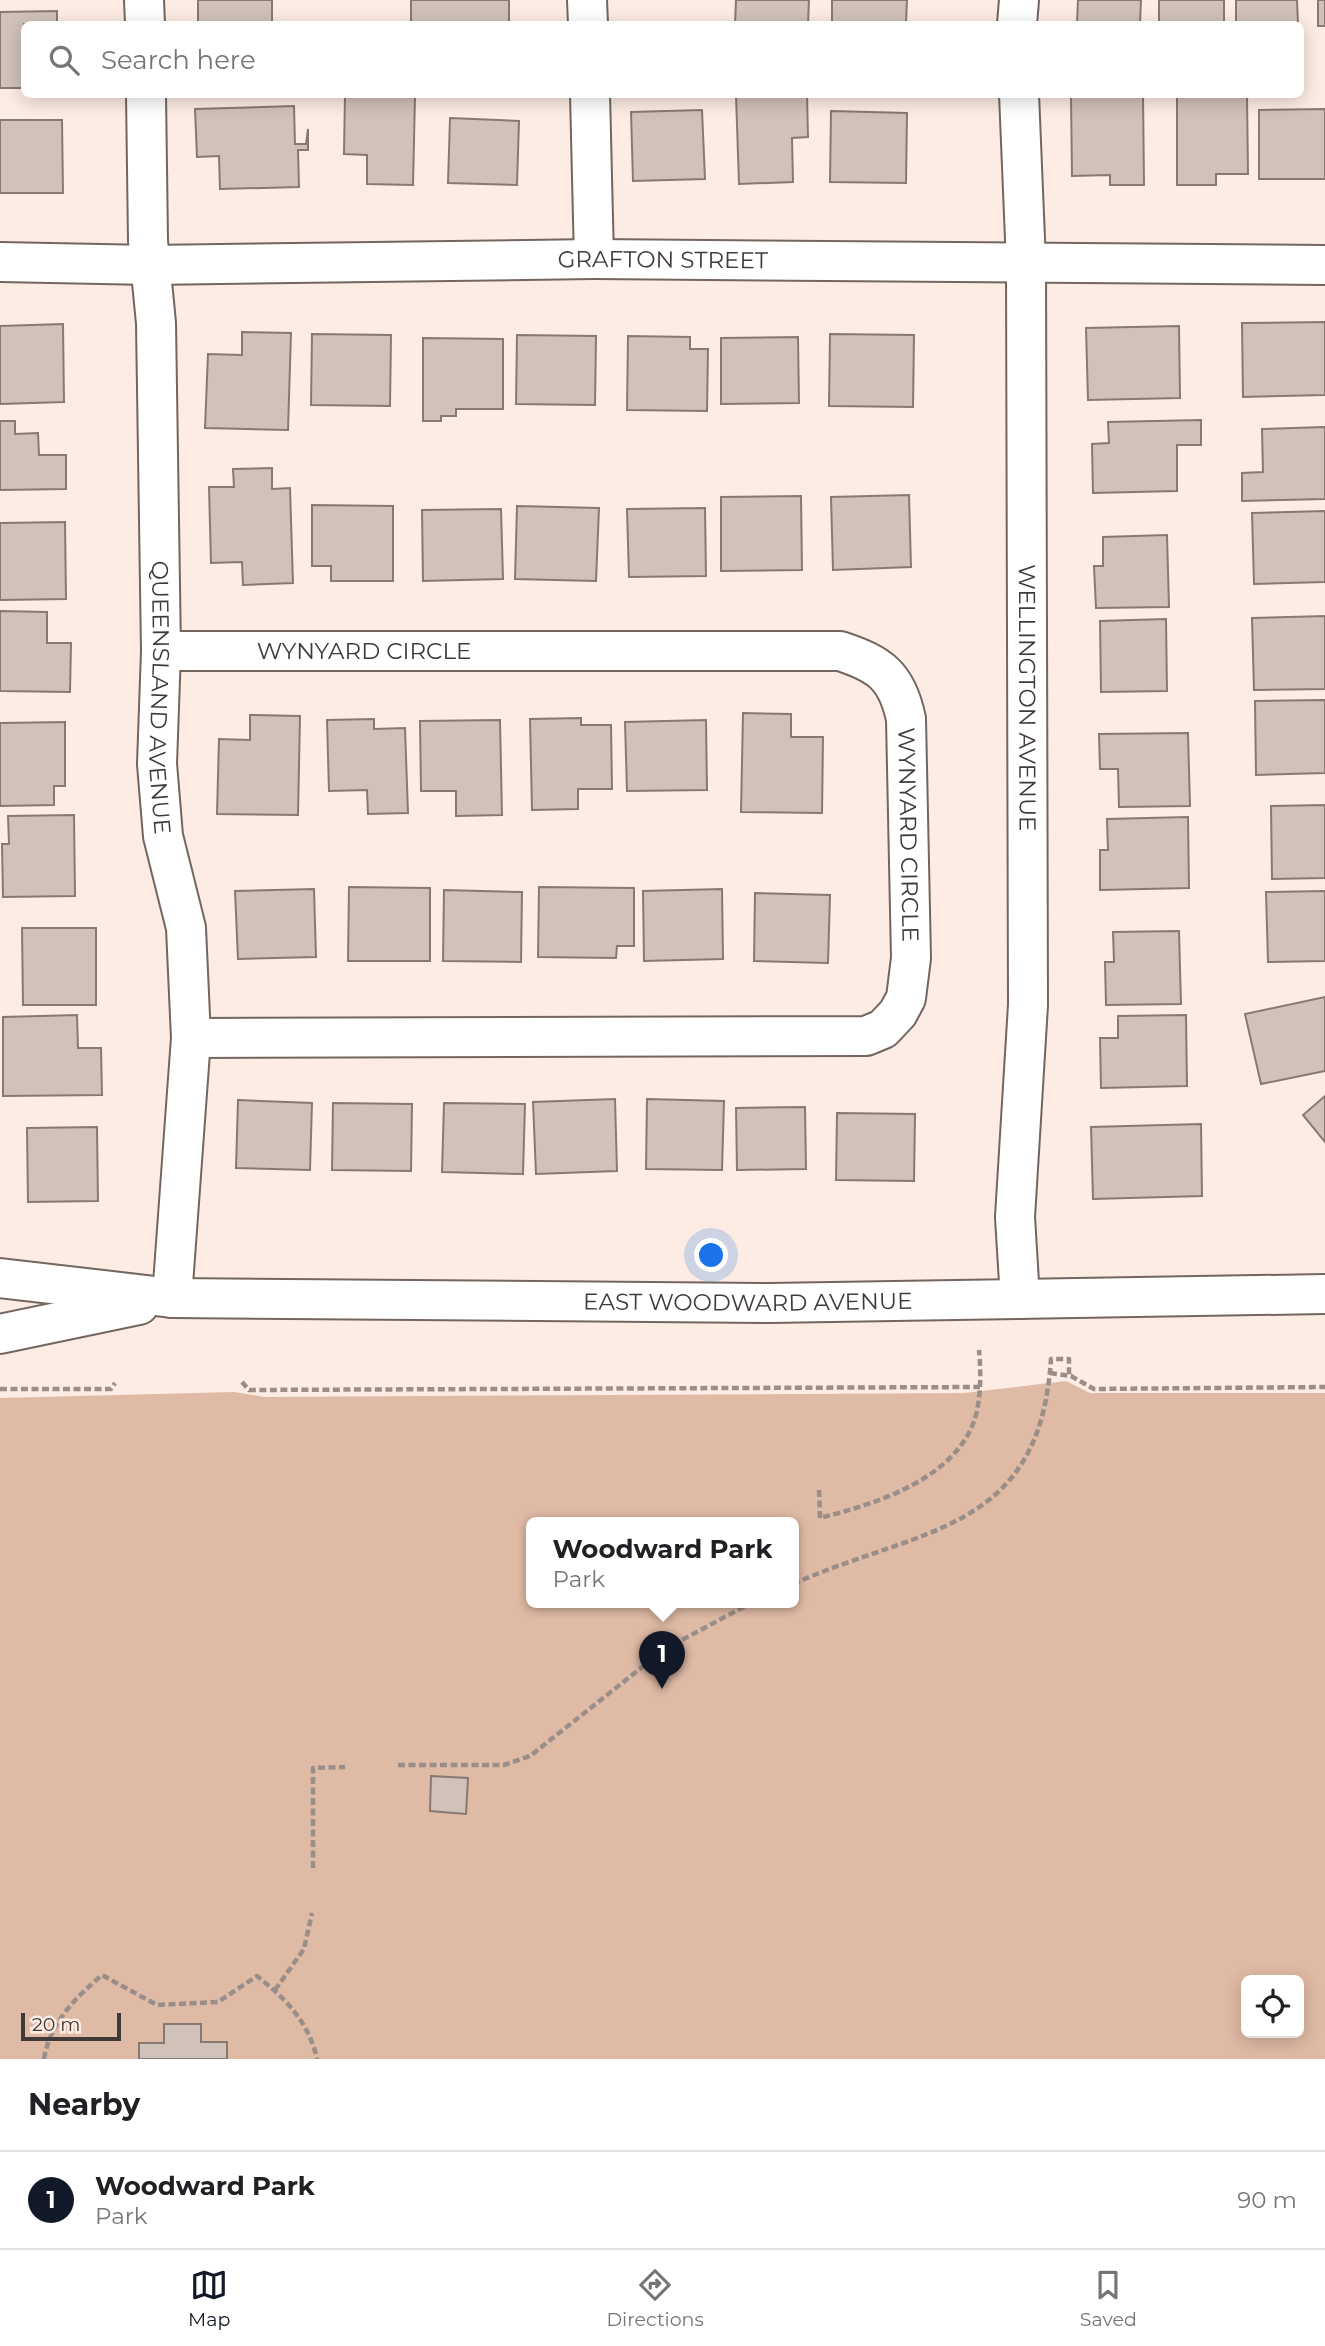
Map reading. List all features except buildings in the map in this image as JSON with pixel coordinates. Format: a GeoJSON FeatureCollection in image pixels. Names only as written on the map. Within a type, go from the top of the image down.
{"type":"FeatureCollection","features":[{"type":"Feature","properties":{"kind":"street"},"geometry":{"type":"LineString","coordinates":[[144,0],[145,21]]}},
{"type":"Feature","properties":{"kind":"street"},"geometry":{"type":"LineString","coordinates":[[587,0],[588,21]]}},
{"type":"Feature","properties":{"kind":"street"},"geometry":{"type":"LineString","coordinates":[[1017,21],[1019,0]]}},
{"type":"Feature","properties":{"kind":"street","name":"QUEENSLAND AVENUE"},"geometry":{"type":"LineString","coordinates":[[146,98],[151,265],[156,323],[162,650],[157,764],[163,836],[186,928],[191,1038],[172,1298]]}},
{"type":"Feature","properties":{"kind":"street"},"geometry":{"type":"LineString","coordinates":[[590,98],[594,259]]}},
{"type":"Feature","properties":{"kind":"street","name":"WELLINGTON AVENUE"},"geometry":{"type":"LineString","coordinates":[[1019,98],[1026,263],[1028,1005],[1015,1217],[1020,1299]]}},
{"type":"Feature","properties":{"kind":"street","name":"GRAFTON STREET"},"geometry":{"type":"LineString","coordinates":[[0,262],[151,265],[594,259],[1325,265]]}},
{"type":"Feature","properties":{"kind":"street","name":"WYNYARD CIRCLE"},"geometry":{"type":"LineString","coordinates":[[162,650],[840,650],[868,660],[892,680],[901,697],[906,719],[911,958],[906,998],[898,1013],[883,1029],[866,1036],[191,1038]]}},
{"type":"Feature","properties":{"kind":"street","name":"EAST WOODWARD AVENUE"},"geometry":{"type":"LineString","coordinates":[[0,1278],[172,1298],[756,1303],[1325,1294]]}},
{"type":"Feature","properties":{"kind":"street","name":"EAST WOODWARD AVENUE"},"geometry":{"type":"LineString","coordinates":[[0,1334],[172,1298]]}},
{"type":"Feature","properties":{"kind":"path"},"geometry":{"type":"LineString","coordinates":[[819,1490],[820,1518],[883,1497],[923,1479],[940,1465],[968,1434],[975,1418],[980,1387],[979,1350]]}},
{"type":"Feature","properties":{"kind":"path"},"geometry":{"type":"LineString","coordinates":[[799,1582],[937,1532],[989,1502],[1016,1472],[1031,1447],[1041,1423],[1051,1359],[1069,1359],[1069,1375]]}},
{"type":"Feature","properties":{"kind":"path"},"geometry":{"type":"LineString","coordinates":[[1050,1373],[1069,1375],[1094,1389],[1325,1387]]}},
{"type":"Feature","properties":{"kind":"path"},"geometry":{"type":"LineString","coordinates":[[242,1381],[250,1390],[980,1387]]}},
{"type":"Feature","properties":{"kind":"path"},"geometry":{"type":"LineString","coordinates":[[0,1389],[111,1389],[115,1383]]}},
{"type":"Feature","properties":{"kind":"path"},"geometry":{"type":"LineString","coordinates":[[398,1765],[504,1765],[530,1756],[665,1649],[742,1608]]}},
{"type":"Feature","properties":{"kind":"path"},"geometry":{"type":"LineString","coordinates":[[313,1868],[313,1768],[345,1767]]}},
{"type":"Feature","properties":{"kind":"path"},"geometry":{"type":"LineString","coordinates":[[275,1990],[304,1950],[312,1913]]}},
{"type":"Feature","properties":{"kind":"path"},"geometry":{"type":"LineString","coordinates":[[44,2059],[47,2043],[71,2001],[102,1975],[157,2005],[218,2002],[257,1976],[289,2002],[314,2044],[317,2059]]}},
{"type":"Feature","properties":{"kind":"shaded area"},"geometry":{"type":"Polygon","coordinates":[[[1066,1381],[1090,1393],[1325,1393],[1325,2059],[0,2059],[0,1398],[234,1392],[265,1397],[964,1393],[1066,1381]]]}},
{"type":"Feature","properties":{"kind":"place","name":"Woodward Park"},"geometry":{"type":"Point","coordinates":[662,1689]}}]}
